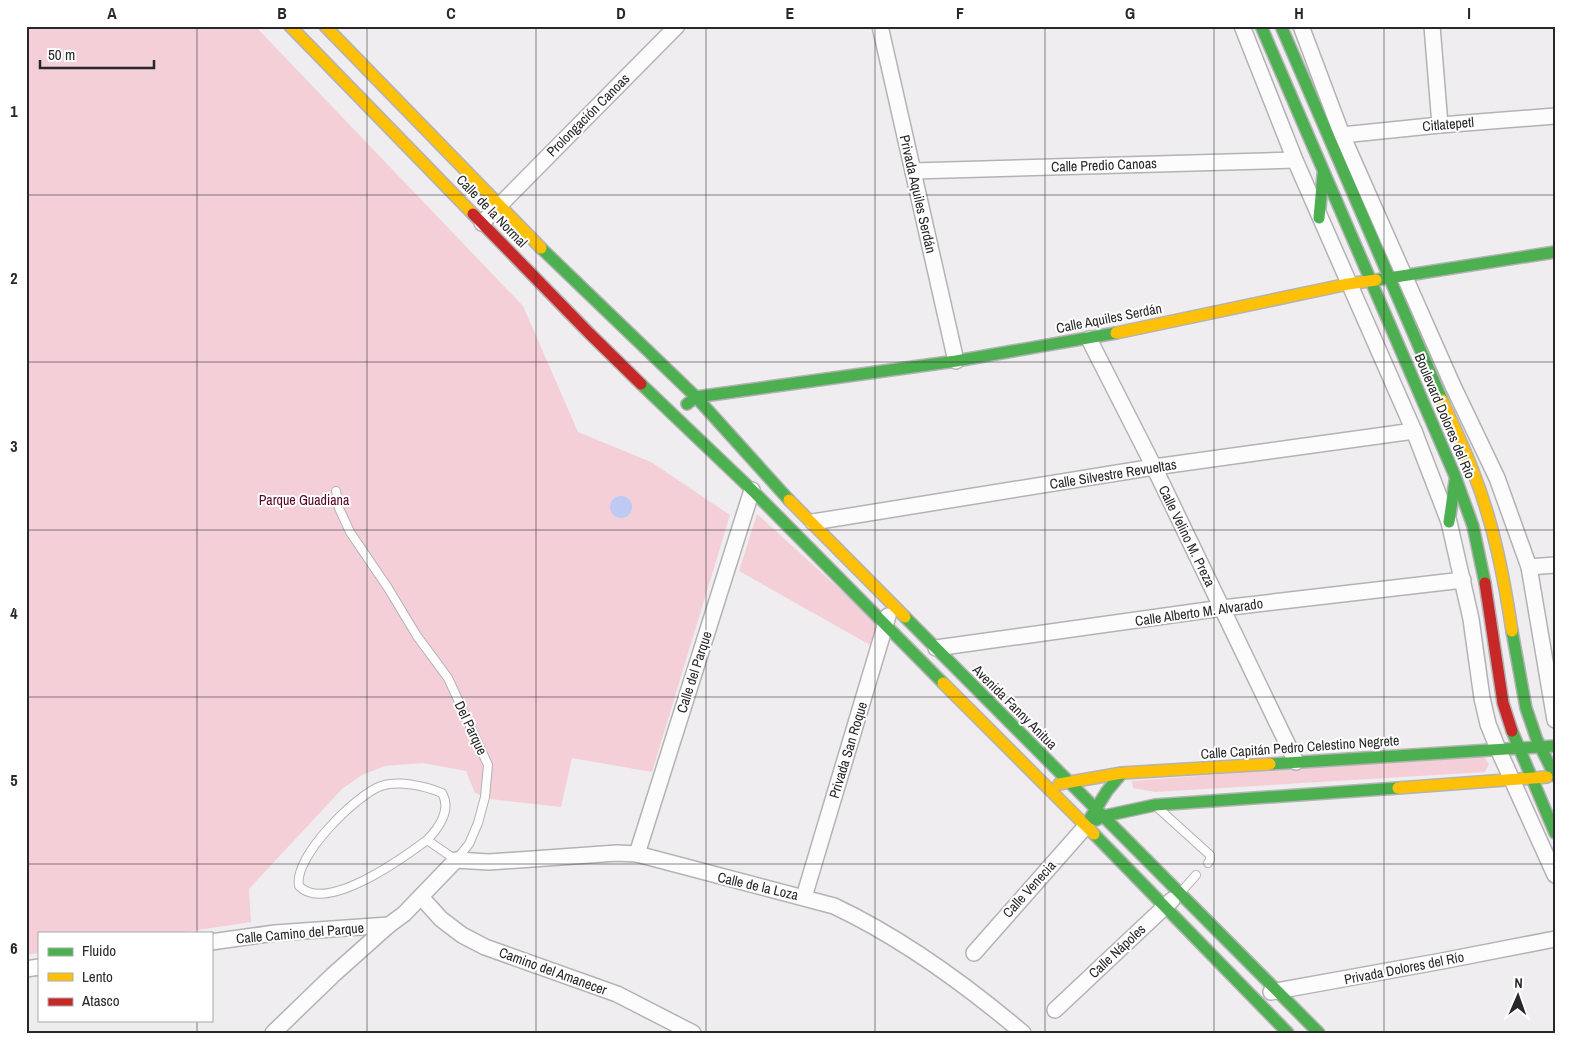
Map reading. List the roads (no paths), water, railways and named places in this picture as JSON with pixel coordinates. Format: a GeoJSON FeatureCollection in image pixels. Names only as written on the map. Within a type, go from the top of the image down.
{"type":"FeatureCollection","features":[{"type":"Feature","properties":{"kind":"main road","name":"Calle de la Normal"},"geometry":{"type":"LineString","coordinates":[[290,26],[590,333],[674,416]]}},
{"type":"Feature","properties":{"kind":"main road","name":"Calle de la Normal"},"geometry":{"type":"LineString","coordinates":[[325,26],[569,276],[696,397]]}},
{"type":"Feature","properties":{"kind":"main road","name":"Boulevard Dolores del Río"},"geometry":{"type":"LineString","coordinates":[[1261,26],[1323,173],[1456,476],[1477,542],[1488,600],[1503,703],[1509,725],[1555,833]]}},
{"type":"Feature","properties":{"kind":"main road","name":"Boulevard Dolores del Río"},"geometry":{"type":"LineString","coordinates":[[1281,26],[1474,474],[1492,526],[1502,570],[1526,706],[1540,748],[1555,776]]}},
{"type":"Feature","properties":{"kind":"main road"},"geometry":{"type":"LineString","coordinates":[[1319,218],[1323,173]]}},
{"type":"Feature","properties":{"kind":"main road","name":"Calle Aquiles Serdán"},"geometry":{"type":"LineString","coordinates":[[696,397],[956,361],[1089,339],[1388,276],[1555,252]]}},
{"type":"Feature","properties":{"kind":"main road"},"geometry":{"type":"LineString","coordinates":[[696,397],[674,416],[752,490],[885,623],[917,658],[1049,787],[1253,996],[1281,1030]]}},
{"type":"Feature","properties":{"kind":"main road","name":"Avenida Fanny Anitua"},"geometry":{"type":"LineString","coordinates":[[696,397],[783,494],[1181,892],[1319,1033]]}},
{"type":"Feature","properties":{"kind":"main road"},"geometry":{"type":"LineString","coordinates":[[1449,522],[1456,476]]}},
{"type":"Feature","properties":{"kind":"main road"},"geometry":{"type":"LineString","coordinates":[[752,490],[768,487],[783,494]]}},
{"type":"Feature","properties":{"kind":"main road","name":"Calle Capitán Pedro Celestino Negrete"},"geometry":{"type":"LineString","coordinates":[[1049,787],[1068,781],[1120,780],[1296,762],[1555,746]]}},
{"type":"Feature","properties":{"kind":"main road"},"geometry":{"type":"LineString","coordinates":[[1086,826],[1104,816],[1155,805],[1555,776]]}},
{"type":"Feature","properties":{"kind":"main road"},"geometry":{"type":"LineString","coordinates":[[1086,826],[1096,808],[1120,780]]}},
{"type":"Feature","properties":{"kind":"main road"},"geometry":{"type":"LineString","coordinates":[[1133,798],[1155,805]]}},
{"type":"Feature","properties":{"kind":"street","name":"Prolongación Canoas"},"geometry":{"type":"LineString","coordinates":[[482,222],[677,26]]}},
{"type":"Feature","properties":{"kind":"street","name":"Privada Aquiles Serdán"},"geometry":{"type":"LineString","coordinates":[[880,26],[956,361]]}},
{"type":"Feature","properties":{"kind":"street"},"geometry":{"type":"LineString","coordinates":[[1242,26],[1319,218],[1414,431],[1449,522],[1471,620],[1482,698],[1488,724],[1555,875]]}},
{"type":"Feature","properties":{"kind":"street"},"geometry":{"type":"LineString","coordinates":[[1301,26],[1342,135],[1453,386],[1497,478],[1529,566],[1555,720]]}},
{"type":"Feature","properties":{"kind":"street"},"geometry":{"type":"LineString","coordinates":[[1432,26],[1440,125]]}},
{"type":"Feature","properties":{"kind":"street","name":"Citlatepetl"},"geometry":{"type":"LineString","coordinates":[[1342,135],[1555,116]]}},
{"type":"Feature","properties":{"kind":"street","name":"Calle Predio Canoas"},"geometry":{"type":"LineString","coordinates":[[913,170],[1295,160]]}},
{"type":"Feature","properties":{"kind":"street","name":"Calle Velino M. Preza"},"geometry":{"type":"LineString","coordinates":[[1089,339],[1154,467],[1296,762]]}},
{"type":"Feature","properties":{"kind":"street","name":"Calle Silvestre Revueltas"},"geometry":{"type":"LineString","coordinates":[[813,522],[1154,467],[1414,431]]}},
{"type":"Feature","properties":{"kind":"street","name":"Calle del Parque"},"geometry":{"type":"LineString","coordinates":[[637,854],[752,490]]}},
{"type":"Feature","properties":{"kind":"street"},"geometry":{"type":"LineString","coordinates":[[1529,566],[1555,565]]}},
{"type":"Feature","properties":{"kind":"street","name":"Calle Alberto M. Alvarado"},"geometry":{"type":"LineString","coordinates":[[936,648],[1222,608],[1463,580]]}},
{"type":"Feature","properties":{"kind":"street","name":"Privada San Roque"},"geometry":{"type":"LineString","coordinates":[[804,897],[892,602]]}},
{"type":"Feature","properties":{"kind":"street","name":"Calle Venecia"},"geometry":{"type":"LineString","coordinates":[[974,952],[1086,826]]}},
{"type":"Feature","properties":{"kind":"street","name":"Calle de la Loza"},"geometry":{"type":"LineString","coordinates":[[456,860],[489,862],[617,853],[637,854],[834,906],[860,918],[912,950],[985,1001],[1023,1033]]}},
{"type":"Feature","properties":{"kind":"street"},"geometry":{"type":"LineString","coordinates":[[273,1033],[389,925],[404,914],[456,860]]}},
{"type":"Feature","properties":{"kind":"street","name":"Calle Nápoles"},"geometry":{"type":"LineString","coordinates":[[1055,1010],[1181,892]]}},
{"type":"Feature","properties":{"kind":"street","name":"Camino del Amanecer"},"geometry":{"type":"LineString","coordinates":[[421,897],[450,928],[485,947],[617,994],[693,1033]]}},
{"type":"Feature","properties":{"kind":"street","name":"Calle Camino del Parque"},"geometry":{"type":"LineString","coordinates":[[212,942],[275,933],[389,925]]}},
{"type":"Feature","properties":{"kind":"street","name":"Privada Dolores del Río"},"geometry":{"type":"LineString","coordinates":[[1253,996],[1555,938]]}},
{"type":"Feature","properties":{"kind":"street"},"geometry":{"type":"LineString","coordinates":[[1281,1030],[1298,1012]]}},
{"type":"Feature","properties":{"kind":"lane","name":"Del Parque"},"geometry":{"type":"LineString","coordinates":[[336,491],[340,508],[350,532],[388,588],[417,636],[448,678],[488,765],[485,797],[478,823],[469,844],[456,860]]}},
{"type":"Feature","properties":{"kind":"lane"},"geometry":{"type":"LineString","coordinates":[[401,784],[442,793],[446,804],[442,821],[438,829],[427,840],[394,864],[357,884],[332,892],[316,893],[310,893],[299,886],[299,872],[314,844],[365,794],[382,786],[401,784]]}},
{"type":"Feature","properties":{"kind":"lane"},"geometry":{"type":"LineString","coordinates":[[1155,805],[1210,855],[1208,863]]}},
{"type":"Feature","properties":{"kind":"lane"},"geometry":{"type":"LineString","coordinates":[[427,840],[456,860]]}},
{"type":"Feature","properties":{"kind":"lane"},"geometry":{"type":"LineString","coordinates":[[1181,892],[1196,875]]}},
{"type":"Feature","properties":{"kind":"water"},"geometry":{"type":"Polygon","coordinates":[[[621,496],[629,499],[632,507],[629,515],[621,518],[613,515],[610,507],[613,499],[621,496]]]}},
{"type":"Feature","properties":{"kind":"park label","name":"Parque Guadiana"},"geometry":{"type":"Point","coordinates":[304,500]}}]}
